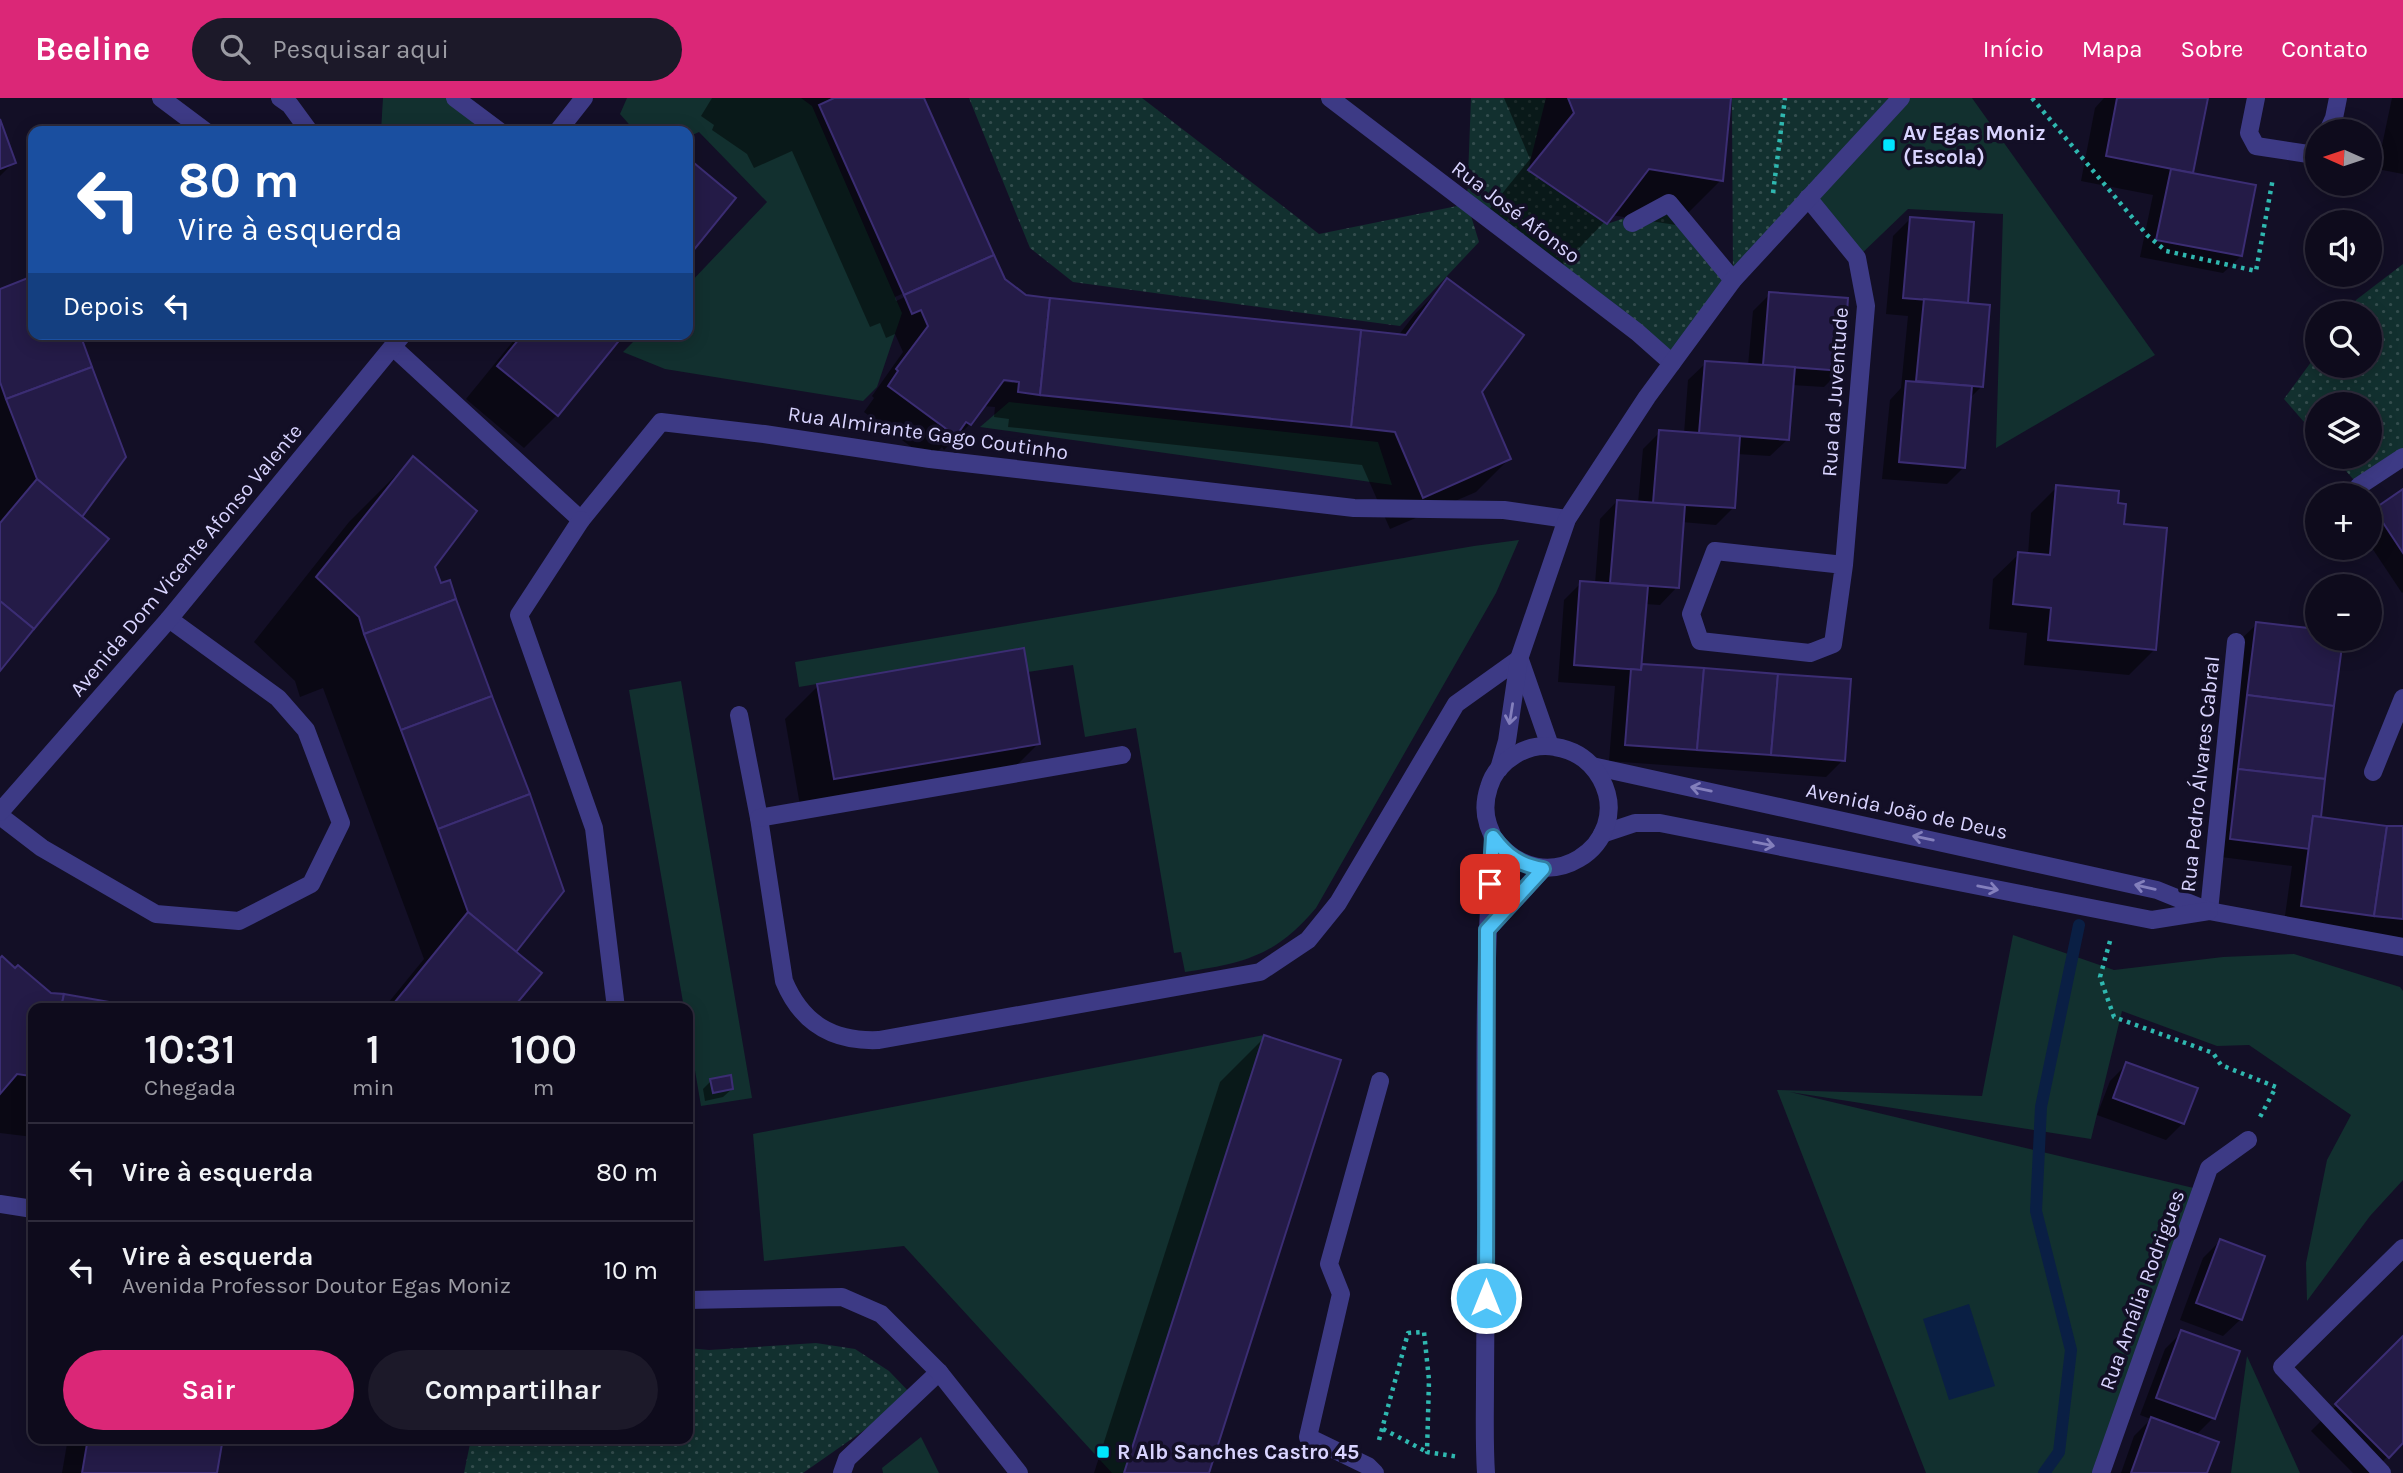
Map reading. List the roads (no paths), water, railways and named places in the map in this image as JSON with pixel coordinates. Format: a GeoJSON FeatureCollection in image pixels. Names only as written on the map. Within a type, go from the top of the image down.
{"type":"FeatureCollection","features":[{"type":"Feature","properties":{"kind":"street"},"geometry":{"type":"LineString","coordinates":[[161,98],[198,126]]}},
{"type":"Feature","properties":{"kind":"street"},"geometry":{"type":"LineString","coordinates":[[280,98],[290,105],[305,126]]}},
{"type":"Feature","properties":{"kind":"street"},"geometry":{"type":"LineString","coordinates":[[454,98],[492,126]]}},
{"type":"Feature","properties":{"kind":"street"},"geometry":{"type":"LineString","coordinates":[[562,126],[584,98]]}},
{"type":"Feature","properties":{"kind":"street","name":"Rua José Afonso"},"geometry":{"type":"LineString","coordinates":[[1330,98],[1637,332],[1672,363]]}},
{"type":"Feature","properties":{"kind":"street"},"geometry":{"type":"LineString","coordinates":[[1499,769],[1507,741],[1519,659],[1567,519],[1672,363],[1733,280],[1900,98]]}},
{"type":"Feature","properties":{"kind":"street"},"geometry":{"type":"LineString","coordinates":[[2256,98],[2249,132],[2256,146],[2305,153]]}},
{"type":"Feature","properties":{"kind":"street"},"geometry":{"type":"LineString","coordinates":[[2334,119],[2338,98]]}},
{"type":"Feature","properties":{"kind":"street","name":"Rua da Juventude"},"geometry":{"type":"LineString","coordinates":[[1808,198],[1857,257],[1866,306],[1844,565],[1833,644],[1810,653],[1700,641],[1691,614],[1715,551],[1844,565]]}},
{"type":"Feature","properties":{"kind":"street"},"geometry":{"type":"LineString","coordinates":[[1632,223],[1669,203],[1733,280]]}},
{"type":"Feature","properties":{"kind":"street"},"geometry":{"type":"LineString","coordinates":[[398,341],[581,520],[519,615],[594,828],[615,1003]]}},
{"type":"Feature","properties":{"kind":"street","name":"Avenida Dom Vicente Afonso Valente"},"geometry":{"type":"LineString","coordinates":[[0,814],[169,619],[398,341]]}},
{"type":"Feature","properties":{"kind":"street","name":"Rua Almirante Gago Coutinho"},"geometry":{"type":"LineString","coordinates":[[581,520],[661,422],[930,458],[1354,508],[1504,510],[1567,519]]}},
{"type":"Feature","properties":{"kind":"street"},"geometry":{"type":"LineString","coordinates":[[2364,483],[2403,457]]}},
{"type":"Feature","properties":{"kind":"street"},"geometry":{"type":"LineString","coordinates":[[0,814],[42,848],[156,914],[239,921],[311,884],[341,823],[306,730],[278,698],[169,619]]}},
{"type":"Feature","properties":{"kind":"street","name":"Rua Pedro Álvares Cabral"},"geometry":{"type":"LineString","coordinates":[[2209,911],[2236,642]]}},
{"type":"Feature","properties":{"kind":"street"},"geometry":{"type":"LineString","coordinates":[[1519,659],[1550,746]]}},
{"type":"Feature","properties":{"kind":"street"},"geometry":{"type":"LineString","coordinates":[[739,715],[759,818],[784,981],[792,999],[818,1026],[842,1037],[879,1040],[1261,972],[1308,940],[1338,903],[1456,704],[1519,659]]}},
{"type":"Feature","properties":{"kind":"street"},"geometry":{"type":"LineString","coordinates":[[2374,772],[2403,698]]}},
{"type":"Feature","properties":{"kind":"street"},"geometry":{"type":"LineString","coordinates":[[1531,748],[1566,748],[1580,755],[1592,766],[1602,781],[1607,798],[1607,816],[1602,834],[1591,849],[1578,860],[1561,867],[1543,869],[1514,860],[1502,850],[1486,820],[1485,802],[1489,785],[1499,769],[1513,755],[1531,748]]}},
{"type":"Feature","properties":{"kind":"street"},"geometry":{"type":"LineString","coordinates":[[759,818],[1122,755]]}},
{"type":"Feature","properties":{"kind":"street","name":"Avenida João de Deus"},"geometry":{"type":"LineString","coordinates":[[1592,766],[2157,890],[2209,911],[2403,947]]}},
{"type":"Feature","properties":{"kind":"street","name":"Avenida João de Deus"},"geometry":{"type":"LineString","coordinates":[[1602,834],[1635,823],[1660,823],[2152,920],[2209,911]]}},
{"type":"Feature","properties":{"kind":"street"},"geometry":{"type":"LineString","coordinates":[[1485,1467],[1487,930],[1493,837]]}},
{"type":"Feature","properties":{"kind":"street"},"geometry":{"type":"LineString","coordinates":[[1487,930],[1543,869]]}},
{"type":"Feature","properties":{"kind":"street"},"geometry":{"type":"LineString","coordinates":[[1372,1470],[1308,1437],[1340,1294],[1329,1264],[1380,1081]]}},
{"type":"Feature","properties":{"kind":"street","name":"Rua Amália Rodrigues"},"geometry":{"type":"LineString","coordinates":[[2101,1473],[2209,1168],[2248,1140]]}},
{"type":"Feature","properties":{"kind":"street"},"geometry":{"type":"LineString","coordinates":[[0,1204],[28,1208]]}},
{"type":"Feature","properties":{"kind":"street"},"geometry":{"type":"LineString","coordinates":[[2382,1473],[2282,1367],[2403,1248]]}},
{"type":"Feature","properties":{"kind":"street"},"geometry":{"type":"LineString","coordinates":[[693,1300],[842,1297],[881,1314],[939,1372],[1019,1473]]}},
{"type":"Feature","properties":{"kind":"street"},"geometry":{"type":"LineString","coordinates":[[842,1473],[847,1459],[939,1372]]}},
{"type":"Feature","properties":{"kind":"water"},"geometry":{"type":"Polygon","coordinates":[[[1969,1304],[1995,1386],[1949,1400],[1923,1319],[1969,1304]]]}},
{"type":"Feature","properties":{"kind":"waterway"},"geometry":{"type":"LineString","coordinates":[[2044,1473],[2059,1452],[2071,1350],[2036,1211],[2041,1107],[2079,925]]}},
{"type":"Feature","properties":{"kind":"place","name":"Av Egas Moniz (Escola)"},"geometry":{"type":"Point","coordinates":[1889,145]}},
{"type":"Feature","properties":{"kind":"place","name":"R Alb Sanches Castro 45"},"geometry":{"type":"Point","coordinates":[1103,1452]}}]}
